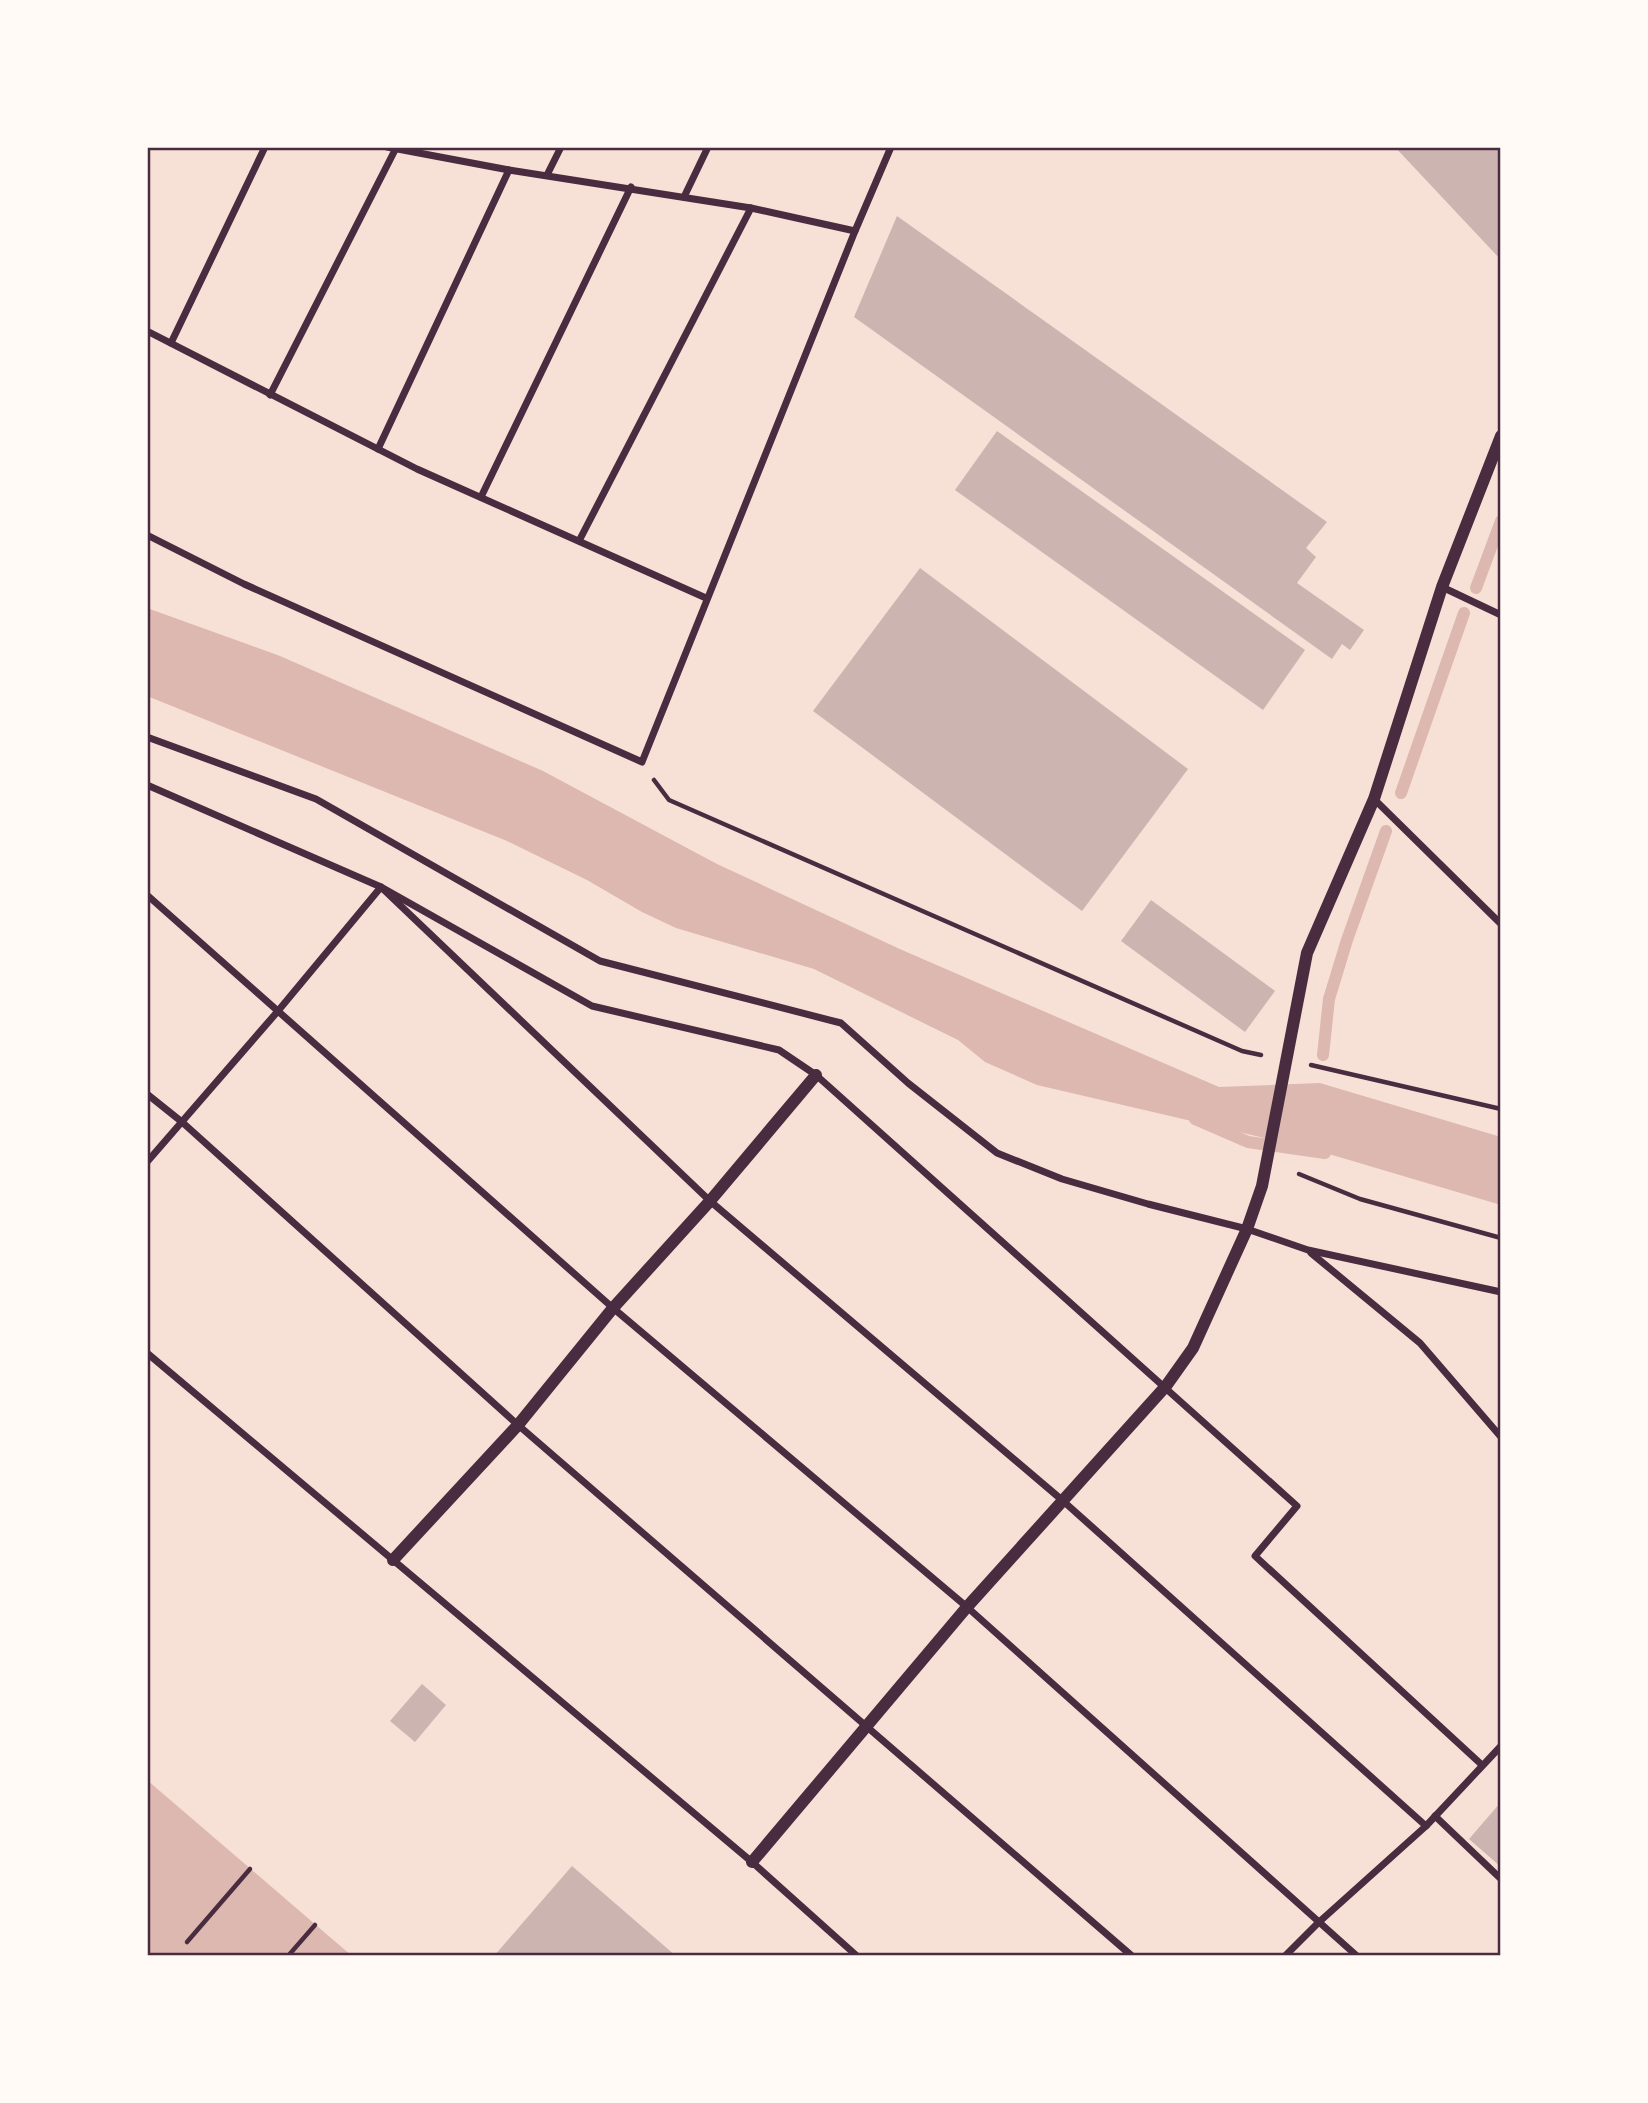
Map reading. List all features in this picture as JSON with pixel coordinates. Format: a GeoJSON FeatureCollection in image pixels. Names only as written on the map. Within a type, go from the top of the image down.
{"type":"FeatureCollection","features":[{"type":"Feature","properties":{"kind":"street"},"geometry":{"type":"LineString","coordinates":[[171,343],[265,147]]}},
{"type":"Feature","properties":{"kind":"street"},"geometry":{"type":"LineString","coordinates":[[547,175],[561,147]]}},
{"type":"Feature","properties":{"kind":"street"},"geometry":{"type":"LineString","coordinates":[[684,198],[708,147]]}},
{"type":"Feature","properties":{"kind":"street"},"geometry":{"type":"LineString","coordinates":[[147,535],[244,584],[642,762],[706,598],[891,147]]}},
{"type":"Feature","properties":{"kind":"street"},"geometry":{"type":"LineString","coordinates":[[270,395],[391,148],[427,150],[509,170],[631,187],[751,208],[855,231]]}},
{"type":"Feature","properties":{"kind":"street"},"geometry":{"type":"LineString","coordinates":[[378,449],[509,170]]}},
{"type":"Feature","properties":{"kind":"street"},"geometry":{"type":"LineString","coordinates":[[481,497],[631,187]]}},
{"type":"Feature","properties":{"kind":"street"},"geometry":{"type":"LineString","coordinates":[[579,541],[751,208]]}},
{"type":"Feature","properties":{"kind":"street"},"geometry":{"type":"LineString","coordinates":[[147,331],[378,449],[706,598]]}},
{"type":"Feature","properties":{"kind":"street"},"geometry":{"type":"LineString","coordinates":[[752,1862],[967,1607],[1166,1386],[1193,1348],[1247,1228],[1264,1175],[1307,953],[1374,799],[1442,587],[1501,436]]}},
{"type":"Feature","properties":{"kind":"street"},"geometry":{"type":"LineString","coordinates":[[1442,587],[1501,615]]}},
{"type":"Feature","properties":{"kind":"street"},"geometry":{"type":"LineString","coordinates":[[147,737],[316,799],[600,961],[841,1023],[908,1083],[997,1153],[1062,1179],[1148,1204],[1247,1228],[1308,1250],[1501,1292]]}},
{"type":"Feature","properties":{"kind":"street"},"geometry":{"type":"LineString","coordinates":[[147,785],[381,887],[592,1006],[779,1050],[816,1075],[1297,1506],[1255,1556],[1482,1765]]}},
{"type":"Feature","properties":{"kind":"street"},"geometry":{"type":"LineString","coordinates":[[1374,799],[1501,924]]}},
{"type":"Feature","properties":{"kind":"street"},"geometry":{"type":"LineString","coordinates":[[147,1161],[278,1011],[381,887]]}},
{"type":"Feature","properties":{"kind":"street"},"geometry":{"type":"LineString","coordinates":[[381,887],[710,1201],[1062,1500],[1426,1826]]}},
{"type":"Feature","properties":{"kind":"street"},"geometry":{"type":"LineString","coordinates":[[147,895],[613,1308],[967,1607],[1357,1956]]}},
{"type":"Feature","properties":{"kind":"street"},"geometry":{"type":"LineString","coordinates":[[393,1560],[518,1425],[613,1308],[710,1201],[816,1075]]}},
{"type":"Feature","properties":{"kind":"street"},"geometry":{"type":"LineString","coordinates":[[147,1094],[182,1122],[518,1425],[1132,1956]]}},
{"type":"Feature","properties":{"kind":"street"},"geometry":{"type":"LineString","coordinates":[[1308,1250],[1420,1343],[1501,1437]]}},
{"type":"Feature","properties":{"kind":"street"},"geometry":{"type":"LineString","coordinates":[[147,1353],[752,1862],[857,1956]]}},
{"type":"Feature","properties":{"kind":"street"},"geometry":{"type":"LineString","coordinates":[[1285,1956],[1426,1826],[1501,1746]]}},
{"type":"Feature","properties":{"kind":"street"},"geometry":{"type":"LineString","coordinates":[[1435,1816],[1501,1879]]}},
{"type":"Feature","properties":{"kind":"path"},"geometry":{"type":"LineString","coordinates":[[642,762],[669,800],[1242,1051],[1501,1110]]}},
{"type":"Feature","properties":{"kind":"path"},"geometry":{"type":"LineString","coordinates":[[1299,1174],[1360,1199],[1501,1238]]}},
{"type":"Feature","properties":{"kind":"path"},"geometry":{"type":"LineString","coordinates":[[187,1942],[250,1869]]}},
{"type":"Feature","properties":{"kind":"path"},"geometry":{"type":"LineString","coordinates":[[288,1956],[315,1925]]}},
{"type":"Feature","properties":{"kind":"shaded area"},"geometry":{"type":"Polygon","coordinates":[[[147,608],[280,656],[543,771],[717,864],[902,950],[1219,1087],[1320,1083],[1501,1137],[1501,1205],[1312,1149],[1037,1085],[985,1062],[958,1040],[814,969],[676,928],[507,841],[147,696],[147,608]]]}},
{"type":"Feature","properties":{"kind":"shaded area"},"geometry":{"type":"Polygon","coordinates":[[[147,1780],[352,1956],[147,1956],[147,1780]]]}},
{"type":"Feature","properties":{"kind":"building"},"geometry":{"type":"Polygon","coordinates":[[[1395,147],[1501,147],[1501,260],[1395,147]]]}},
{"type":"Feature","properties":{"kind":"building"},"geometry":{"type":"Polygon","coordinates":[[[897,216],[1327,522],[1306,548],[1316,557],[1297,583],[1364,630],[1350,650],[1342,644],[1332,659],[854,317],[897,216]]]}},
{"type":"Feature","properties":{"kind":"building"},"geometry":{"type":"Polygon","coordinates":[[[997,431],[1305,650],[1263,710],[955,490],[997,431]]]}},
{"type":"Feature","properties":{"kind":"building"},"geometry":{"type":"Polygon","coordinates":[[[920,568],[1188,769],[1082,911],[813,711],[920,568]]]}},
{"type":"Feature","properties":{"kind":"building"},"geometry":{"type":"Polygon","coordinates":[[[1151,900],[1275,991],[1245,1032],[1121,941],[1151,900]]]}},
{"type":"Feature","properties":{"kind":"building"},"geometry":{"type":"Polygon","coordinates":[[[422,1684],[446,1705],[415,1742],[390,1721],[422,1684]]]}},
{"type":"Feature","properties":{"kind":"building"},"geometry":{"type":"Polygon","coordinates":[[[1501,1802],[1501,1867],[1469,1839],[1501,1802]]]}},
{"type":"Feature","properties":{"kind":"building"},"geometry":{"type":"Polygon","coordinates":[[[572,1866],[676,1956],[494,1956],[572,1866]]]}},
{"type":"Feature","properties":{"kind":"waterway"},"geometry":{"type":"LineString","coordinates":[[1476,588],[1501,521]]}},
{"type":"Feature","properties":{"kind":"waterway"},"geometry":{"type":"LineString","coordinates":[[1401,793],[1464,613]]}},
{"type":"Feature","properties":{"kind":"waterway"},"geometry":{"type":"LineString","coordinates":[[1323,1055],[1329,999],[1386,831]]}},
{"type":"Feature","properties":{"kind":"waterway"},"geometry":{"type":"LineString","coordinates":[[1195,1119],[1248,1142],[1325,1153]]}}]}
